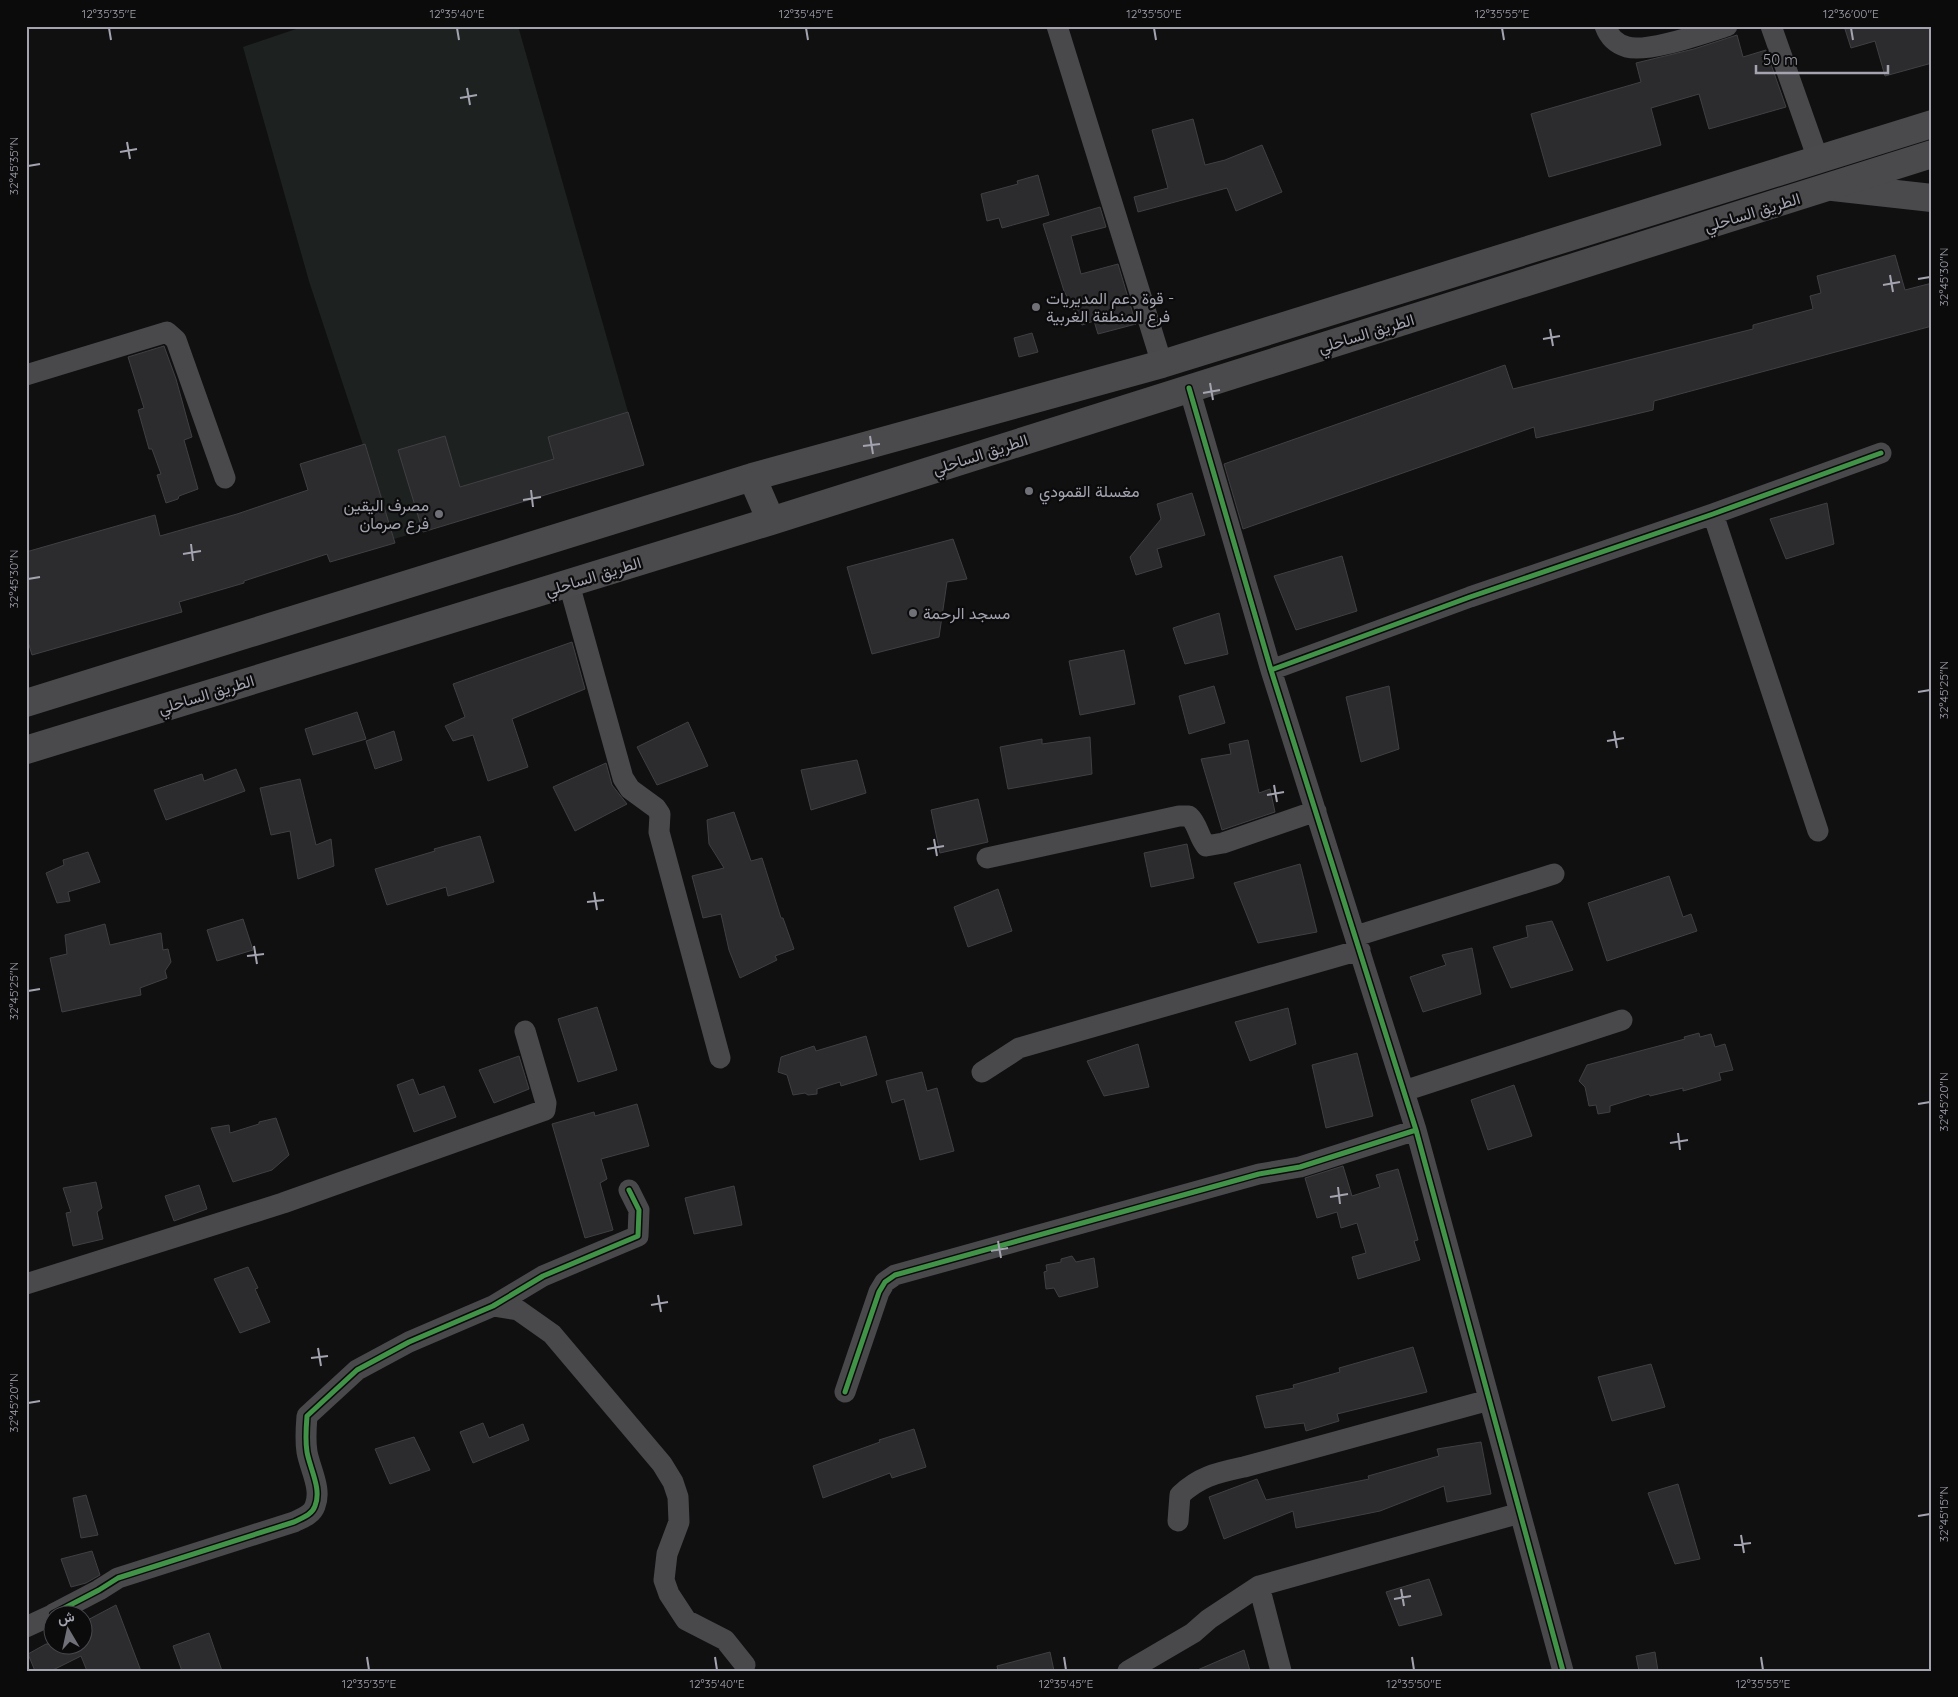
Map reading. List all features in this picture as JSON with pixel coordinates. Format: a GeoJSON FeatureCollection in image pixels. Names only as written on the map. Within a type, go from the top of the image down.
{"type":"FeatureCollection","features":[{"type":"Feature","properties":{"kind":"highway","name":"الطريق الساحلي"},"geometry":{"type":"LineString","coordinates":[[26,703],[752,477],[1162,364],[1932,124]]}},
{"type":"Feature","properties":{"kind":"highway","name":"الطريق الساحلي"},"geometry":{"type":"LineString","coordinates":[[26,750],[771,521],[1833,187],[1932,154]]}},
{"type":"Feature","properties":{"kind":"highway"},"geometry":{"type":"LineString","coordinates":[[752,477],[771,521]]}},
{"type":"Feature","properties":{"kind":"main road"},"geometry":{"type":"LineString","coordinates":[[1833,187],[1932,198]]}},
{"type":"Feature","properties":{"kind":"street"},"geometry":{"type":"LineString","coordinates":[[1057,26],[1162,364]]}},
{"type":"Feature","properties":{"kind":"street"},"geometry":{"type":"LineString","coordinates":[[1605,26],[1615,42],[1628,48],[1648,47],[1727,26]]}},
{"type":"Feature","properties":{"kind":"street"},"geometry":{"type":"LineString","coordinates":[[1772,26],[1818,159]]}},
{"type":"Feature","properties":{"kind":"street"},"geometry":{"type":"LineString","coordinates":[[26,375],[167,332],[176,340],[225,478]]}},
{"type":"Feature","properties":{"kind":"street"},"geometry":{"type":"LineString","coordinates":[[1189,388],[1271,670],[1416,1130],[1563,1671]]}},
{"type":"Feature","properties":{"kind":"street"},"geometry":{"type":"LineString","coordinates":[[1271,670],[1470,597],[1713,514],[1881,453]]}},
{"type":"Feature","properties":{"kind":"street"},"geometry":{"type":"LineString","coordinates":[[1713,514],[1818,831]]}},
{"type":"Feature","properties":{"kind":"street"},"geometry":{"type":"LineString","coordinates":[[569,584],[623,778],[630,790],[656,808],[660,814],[659,832],[720,1058]]}},
{"type":"Feature","properties":{"kind":"street"},"geometry":{"type":"LineString","coordinates":[[988,858],[1179,816],[1189,816],[1195,821],[1200,838],[1206,846],[1223,843],[1316,811]]}},
{"type":"Feature","properties":{"kind":"street"},"geometry":{"type":"LineString","coordinates":[[982,1072],[1019,1048],[1358,943],[1554,874]]}},
{"type":"Feature","properties":{"kind":"street"},"geometry":{"type":"LineString","coordinates":[[1404,1091],[1622,1020]]}},
{"type":"Feature","properties":{"kind":"street"},"geometry":{"type":"LineString","coordinates":[[26,1284],[283,1203],[545,1110],[546,1103],[525,1030]]}},
{"type":"Feature","properties":{"kind":"street"},"geometry":{"type":"LineString","coordinates":[[845,1392],[879,1292],[885,1282],[895,1275],[1259,1174],[1300,1167],[1416,1130]]}},
{"type":"Feature","properties":{"kind":"street"},"geometry":{"type":"LineString","coordinates":[[73,1604],[118,1578],[294,1522],[309,1515],[315,1507],[318,1494],[307,1452],[305,1432],[307,1416],[357,1370],[409,1342],[493,1306],[543,1276],[638,1236],[639,1210],[630,1190]]}},
{"type":"Feature","properties":{"kind":"street"},"geometry":{"type":"LineString","coordinates":[[493,1306],[518,1310],[552,1334],[662,1464],[674,1482],[678,1497],[679,1522],[667,1554],[664,1580],[669,1594],[686,1620],[725,1640],[745,1665]]}},
{"type":"Feature","properties":{"kind":"street"},"geometry":{"type":"LineString","coordinates":[[1178,1521],[1180,1495],[1194,1482],[1219,1472],[1244,1467],[1489,1400]]}},
{"type":"Feature","properties":{"kind":"street"},"geometry":{"type":"LineString","coordinates":[[1128,1671],[1193,1633],[1209,1619],[1259,1586],[1520,1513]]}},
{"type":"Feature","properties":{"kind":"street"},"geometry":{"type":"LineString","coordinates":[[1259,1586],[1281,1671]]}},
{"type":"Feature","properties":{"kind":"street"},"geometry":{"type":"LineString","coordinates":[[26,1627],[42,1620]]}},
{"type":"Feature","properties":{"kind":"shaded area"},"geometry":{"type":"Polygon","coordinates":[[[305,26],[518,26],[628,412],[548,437],[564,489],[394,539],[309,281],[243,47],[305,26]]]}},
{"type":"Feature","properties":{"kind":"building"},"geometry":{"type":"Polygon","coordinates":[[[1844,26],[1932,26],[1932,63],[1885,76],[1875,41],[1851,48],[1844,26]]]}},
{"type":"Feature","properties":{"kind":"building"},"geometry":{"type":"Polygon","coordinates":[[[1737,35],[1743,57],[1766,50],[1786,107],[1709,129],[1699,94],[1651,108],[1661,145],[1549,177],[1531,114],[1641,82],[1636,63],[1694,49],[1737,35]]]}},
{"type":"Feature","properties":{"kind":"building"},"geometry":{"type":"Polygon","coordinates":[[[1193,119],[1205,165],[1225,160],[1262,145],[1282,192],[1236,211],[1227,188],[1138,212],[1134,197],[1168,188],[1152,130],[1193,119]]]}},
{"type":"Feature","properties":{"kind":"building"},"geometry":{"type":"Polygon","coordinates":[[[1038,175],[1049,215],[1002,228],[999,218],[987,221],[981,194],[1018,184],[1017,181],[1038,175]]]}},
{"type":"Feature","properties":{"kind":"building"},"geometry":{"type":"Polygon","coordinates":[[[1100,207],[1106,227],[1071,236],[1081,274],[1118,264],[1136,324],[1098,334],[1094,321],[1082,325],[1064,291],[1043,224],[1100,207]]]}},
{"type":"Feature","properties":{"kind":"building"},"geometry":{"type":"Polygon","coordinates":[[[1895,255],[1905,290],[1932,283],[1932,326],[1654,401],[1653,410],[1536,438],[1534,427],[1243,529],[1224,464],[1505,365],[1513,389],[1753,329],[1753,325],[1813,309],[1810,296],[1821,293],[1817,276],[1895,255]]]}},
{"type":"Feature","properties":{"kind":"building"},"geometry":{"type":"Polygon","coordinates":[[[1032,333],[1038,352],[1019,357],[1014,338],[1032,333]]]}},
{"type":"Feature","properties":{"kind":"building"},"geometry":{"type":"Polygon","coordinates":[[[164,346],[176,379],[192,437],[184,440],[198,489],[166,503],[157,475],[161,474],[152,449],[149,449],[138,410],[144,408],[128,357],[164,346]]]}},
{"type":"Feature","properties":{"kind":"building"},"geometry":{"type":"Polygon","coordinates":[[[628,412],[644,465],[423,532],[398,450],[445,436],[460,487],[554,459],[548,437],[628,412]]]}},
{"type":"Feature","properties":{"kind":"building"},"geometry":{"type":"Polygon","coordinates":[[[365,444],[395,543],[330,562],[327,554],[244,581],[244,583],[179,602],[182,612],[32,655],[26,635],[26,552],[155,515],[160,536],[237,514],[308,490],[300,464],[365,444]]]}},
{"type":"Feature","properties":{"kind":"building"},"geometry":{"type":"Polygon","coordinates":[[[1192,493],[1205,535],[1157,549],[1162,567],[1136,575],[1130,557],[1161,519],[1157,504],[1192,493]]]}},
{"type":"Feature","properties":{"kind":"building"},"geometry":{"type":"Polygon","coordinates":[[[1827,503],[1834,544],[1786,559],[1770,519],[1827,503]]]}},
{"type":"Feature","properties":{"kind":"building"},"geometry":{"type":"Polygon","coordinates":[[[953,539],[967,579],[947,582],[939,637],[872,654],[847,567],[953,539]]]}},
{"type":"Feature","properties":{"kind":"building"},"geometry":{"type":"Polygon","coordinates":[[[1342,556],[1357,611],[1296,630],[1274,576],[1342,556]]]}},
{"type":"Feature","properties":{"kind":"building"},"geometry":{"type":"Polygon","coordinates":[[[1219,613],[1228,654],[1185,664],[1173,628],[1219,613]]]}},
{"type":"Feature","properties":{"kind":"building"},"geometry":{"type":"Polygon","coordinates":[[[572,642],[585,689],[512,719],[528,767],[488,781],[473,735],[453,741],[445,726],[465,717],[453,684],[572,642]]]}},
{"type":"Feature","properties":{"kind":"building"},"geometry":{"type":"Polygon","coordinates":[[[1124,650],[1135,704],[1080,715],[1069,661],[1124,650]]]}},
{"type":"Feature","properties":{"kind":"building"},"geometry":{"type":"Polygon","coordinates":[[[1214,686],[1225,723],[1189,734],[1179,696],[1214,686]]]}},
{"type":"Feature","properties":{"kind":"building"},"geometry":{"type":"Polygon","coordinates":[[[1389,686],[1399,749],[1361,762],[1346,697],[1389,686]]]}},
{"type":"Feature","properties":{"kind":"building"},"geometry":{"type":"Polygon","coordinates":[[[357,712],[366,739],[313,755],[305,729],[357,712]]]}},
{"type":"Feature","properties":{"kind":"building"},"geometry":{"type":"Polygon","coordinates":[[[688,722],[708,766],[657,785],[637,747],[688,722]]]}},
{"type":"Feature","properties":{"kind":"building"},"geometry":{"type":"Polygon","coordinates":[[[394,731],[402,760],[375,769],[366,741],[394,731]]]}},
{"type":"Feature","properties":{"kind":"building"},"geometry":{"type":"Polygon","coordinates":[[[1090,737],[1092,774],[1008,789],[1000,747],[1042,739],[1042,744],[1090,737]]]}},
{"type":"Feature","properties":{"kind":"building"},"geometry":{"type":"Polygon","coordinates":[[[1248,740],[1259,793],[1270,789],[1275,812],[1222,830],[1201,759],[1231,754],[1229,744],[1248,740]]]}},
{"type":"Feature","properties":{"kind":"building"},"geometry":{"type":"Polygon","coordinates":[[[857,760],[866,793],[811,810],[801,770],[857,760]]]}},
{"type":"Feature","properties":{"kind":"building"},"geometry":{"type":"Polygon","coordinates":[[[606,763],[612,785],[627,804],[575,831],[553,787],[606,763]]]}},
{"type":"Feature","properties":{"kind":"building"},"geometry":{"type":"Polygon","coordinates":[[[236,769],[245,791],[166,820],[154,790],[202,774],[204,781],[236,769]]]}},
{"type":"Feature","properties":{"kind":"building"},"geometry":{"type":"Polygon","coordinates":[[[300,779],[316,845],[331,839],[334,866],[298,879],[290,831],[271,835],[260,788],[300,779]]]}},
{"type":"Feature","properties":{"kind":"building"},"geometry":{"type":"Polygon","coordinates":[[[978,799],[988,842],[940,853],[931,810],[978,799]]]}},
{"type":"Feature","properties":{"kind":"building"},"geometry":{"type":"Polygon","coordinates":[[[734,812],[751,861],[762,858],[781,918],[783,918],[794,949],[775,956],[777,960],[740,978],[729,950],[721,914],[703,918],[692,876],[724,868],[709,844],[707,820],[734,812]]]}},
{"type":"Feature","properties":{"kind":"building"},"geometry":{"type":"Polygon","coordinates":[[[480,836],[494,882],[448,896],[446,887],[387,905],[375,869],[480,836]]]}},
{"type":"Feature","properties":{"kind":"building"},"geometry":{"type":"Polygon","coordinates":[[[1187,844],[1194,878],[1151,887],[1144,853],[1187,844]]]}},
{"type":"Feature","properties":{"kind":"building"},"geometry":{"type":"Polygon","coordinates":[[[88,852],[100,882],[68,892],[70,901],[57,903],[46,873],[64,865],[63,860],[88,852]]]}},
{"type":"Feature","properties":{"kind":"building"},"geometry":{"type":"Polygon","coordinates":[[[1300,864],[1317,932],[1258,943],[1234,883],[1300,864]]]}},
{"type":"Feature","properties":{"kind":"building"},"geometry":{"type":"Polygon","coordinates":[[[1669,876],[1683,917],[1691,914],[1697,931],[1607,961],[1588,903],[1669,876]]]}},
{"type":"Feature","properties":{"kind":"building"},"geometry":{"type":"Polygon","coordinates":[[[998,889],[1012,931],[968,947],[954,907],[998,889]]]}},
{"type":"Feature","properties":{"kind":"building"},"geometry":{"type":"Polygon","coordinates":[[[243,919],[253,950],[217,961],[207,930],[243,919]]]}},
{"type":"Feature","properties":{"kind":"building"},"geometry":{"type":"Polygon","coordinates":[[[1552,921],[1573,970],[1511,988],[1493,947],[1528,937],[1526,926],[1552,921]]]}},
{"type":"Feature","properties":{"kind":"building"},"geometry":{"type":"Polygon","coordinates":[[[105,924],[110,945],[161,933],[163,950],[168,949],[171,962],[165,971],[167,978],[140,988],[141,995],[62,1012],[50,958],[67,954],[65,935],[105,924]]]}},
{"type":"Feature","properties":{"kind":"building"},"geometry":{"type":"Polygon","coordinates":[[[1472,948],[1481,994],[1423,1012],[1410,977],[1446,965],[1442,955],[1472,948]]]}},
{"type":"Feature","properties":{"kind":"building"},"geometry":{"type":"Polygon","coordinates":[[[597,1007],[617,1070],[578,1082],[558,1019],[597,1007]]]}},
{"type":"Feature","properties":{"kind":"building"},"geometry":{"type":"Polygon","coordinates":[[[1288,1008],[1296,1044],[1250,1061],[1235,1022],[1288,1008]]]}},
{"type":"Feature","properties":{"kind":"building"},"geometry":{"type":"Polygon","coordinates":[[[1699,1033],[1700,1037],[1711,1034],[1715,1047],[1725,1044],[1733,1070],[1719,1073],[1721,1080],[1683,1091],[1683,1088],[1650,1096],[1649,1094],[1610,1106],[1610,1112],[1598,1114],[1596,1105],[1589,1106],[1585,1087],[1579,1081],[1587,1065],[1685,1039],[1684,1037],[1699,1033]]]}},
{"type":"Feature","properties":{"kind":"building"},"geometry":{"type":"Polygon","coordinates":[[[866,1036],[877,1075],[841,1086],[840,1082],[817,1089],[817,1094],[793,1095],[787,1075],[778,1072],[781,1057],[814,1046],[816,1051],[866,1036]]]}},
{"type":"Feature","properties":{"kind":"building"},"geometry":{"type":"Polygon","coordinates":[[[1138,1044],[1149,1087],[1104,1096],[1087,1061],[1138,1044]]]}},
{"type":"Feature","properties":{"kind":"building"},"geometry":{"type":"Polygon","coordinates":[[[1357,1053],[1373,1116],[1326,1128],[1312,1065],[1357,1053]]]}},
{"type":"Feature","properties":{"kind":"building"},"geometry":{"type":"Polygon","coordinates":[[[519,1056],[529,1089],[494,1103],[479,1070],[519,1056]]]}},
{"type":"Feature","properties":{"kind":"building"},"geometry":{"type":"Polygon","coordinates":[[[922,1072],[927,1091],[937,1088],[954,1151],[920,1160],[904,1099],[892,1103],[886,1081],[922,1072]]]}},
{"type":"Feature","properties":{"kind":"building"},"geometry":{"type":"Polygon","coordinates":[[[413,1079],[419,1095],[444,1086],[456,1117],[414,1132],[397,1085],[413,1079]]]}},
{"type":"Feature","properties":{"kind":"building"},"geometry":{"type":"Polygon","coordinates":[[[1514,1085],[1532,1136],[1488,1150],[1471,1100],[1514,1085]]]}},
{"type":"Feature","properties":{"kind":"building"},"geometry":{"type":"Polygon","coordinates":[[[637,1104],[649,1146],[601,1159],[607,1179],[600,1183],[613,1230],[585,1238],[552,1124],[594,1112],[595,1116],[637,1104]]]}},
{"type":"Feature","properties":{"kind":"building"},"geometry":{"type":"Polygon","coordinates":[[[276,1118],[289,1155],[272,1170],[233,1182],[211,1128],[229,1125],[230,1133],[276,1118]]]}},
{"type":"Feature","properties":{"kind":"building"},"geometry":{"type":"Polygon","coordinates":[[[1343,1166],[1352,1196],[1380,1187],[1376,1175],[1398,1169],[1418,1240],[1414,1241],[1420,1260],[1358,1279],[1352,1257],[1366,1253],[1357,1223],[1341,1228],[1337,1212],[1317,1218],[1305,1178],[1343,1166]]]}},
{"type":"Feature","properties":{"kind":"building"},"geometry":{"type":"Polygon","coordinates":[[[96,1182],[102,1208],[97,1212],[103,1239],[73,1246],[66,1213],[71,1212],[63,1188],[96,1182]]]}},
{"type":"Feature","properties":{"kind":"building"},"geometry":{"type":"Polygon","coordinates":[[[199,1185],[207,1209],[174,1221],[165,1196],[199,1185]]]}},
{"type":"Feature","properties":{"kind":"building"},"geometry":{"type":"Polygon","coordinates":[[[734,1186],[742,1225],[694,1234],[685,1198],[734,1186]]]}},
{"type":"Feature","properties":{"kind":"building"},"geometry":{"type":"Polygon","coordinates":[[[1072,1256],[1076,1262],[1094,1258],[1098,1287],[1059,1297],[1054,1288],[1046,1289],[1044,1272],[1047,1271],[1046,1265],[1061,1262],[1061,1259],[1072,1256]]]}},
{"type":"Feature","properties":{"kind":"building"},"geometry":{"type":"Polygon","coordinates":[[[248,1267],[258,1288],[255,1289],[270,1322],[240,1333],[214,1279],[248,1267]]]}},
{"type":"Feature","properties":{"kind":"building"},"geometry":{"type":"Polygon","coordinates":[[[1413,1347],[1427,1392],[1337,1414],[1339,1421],[1306,1431],[1304,1423],[1265,1428],[1256,1396],[1294,1388],[1293,1385],[1340,1372],[1339,1368],[1413,1347]]]}},
{"type":"Feature","properties":{"kind":"building"},"geometry":{"type":"Polygon","coordinates":[[[1651,1364],[1665,1407],[1612,1421],[1598,1377],[1651,1364]]]}},
{"type":"Feature","properties":{"kind":"building"},"geometry":{"type":"Polygon","coordinates":[[[483,1423],[489,1438],[523,1424],[529,1440],[473,1463],[460,1432],[483,1423]]]}},
{"type":"Feature","properties":{"kind":"building"},"geometry":{"type":"Polygon","coordinates":[[[914,1429],[926,1467],[892,1478],[890,1473],[823,1498],[813,1466],[880,1442],[879,1440],[914,1429]]]}},
{"type":"Feature","properties":{"kind":"building"},"geometry":{"type":"Polygon","coordinates":[[[414,1437],[430,1470],[390,1484],[375,1449],[414,1437]]]}},
{"type":"Feature","properties":{"kind":"building"},"geometry":{"type":"Polygon","coordinates":[[[1481,1442],[1491,1494],[1447,1502],[1444,1486],[1380,1511],[1296,1528],[1293,1511],[1224,1539],[1209,1497],[1257,1479],[1266,1500],[1369,1479],[1368,1476],[1439,1456],[1437,1449],[1481,1442]]]}},
{"type":"Feature","properties":{"kind":"building"},"geometry":{"type":"Polygon","coordinates":[[[1678,1484],[1700,1559],[1675,1564],[1648,1493],[1678,1484]]]}},
{"type":"Feature","properties":{"kind":"building"},"geometry":{"type":"Polygon","coordinates":[[[86,1495],[98,1535],[81,1538],[73,1498],[86,1495]]]}},
{"type":"Feature","properties":{"kind":"building"},"geometry":{"type":"Polygon","coordinates":[[[92,1551],[100,1575],[86,1583],[71,1587],[61,1559],[92,1551]]]}},
{"type":"Feature","properties":{"kind":"building"},"geometry":{"type":"Polygon","coordinates":[[[1429,1579],[1442,1615],[1399,1626],[1386,1592],[1429,1579]]]}},
{"type":"Feature","properties":{"kind":"building"},"geometry":{"type":"Polygon","coordinates":[[[116,1605],[141,1671],[87,1671],[81,1656],[51,1671],[35,1671],[28,1654],[42,1646],[42,1654],[92,1654],[92,1618],[116,1605]]]}},
{"type":"Feature","properties":{"kind":"building"},"geometry":{"type":"Polygon","coordinates":[[[209,1633],[222,1671],[182,1671],[173,1646],[209,1633]]]}},
{"type":"Feature","properties":{"kind":"building"},"geometry":{"type":"Polygon","coordinates":[[[1244,1650],[1250,1671],[1195,1671],[1244,1650]]]}},
{"type":"Feature","properties":{"kind":"building"},"geometry":{"type":"Polygon","coordinates":[[[1050,1652],[1054,1671],[998,1671],[997,1666],[1050,1652]]]}},
{"type":"Feature","properties":{"kind":"building"},"geometry":{"type":"Polygon","coordinates":[[[1655,1652],[1658,1671],[1639,1671],[1636,1656],[1655,1652]]]}},
{"type":"Feature","properties":{"kind":"cycle path"},"geometry":{"type":"LineString","coordinates":[[1189,388],[1271,670],[1416,1130],[1563,1671]]}},
{"type":"Feature","properties":{"kind":"cycle path"},"geometry":{"type":"LineString","coordinates":[[1271,670],[1470,597],[1713,514],[1881,453]]}},
{"type":"Feature","properties":{"kind":"cycle path"},"geometry":{"type":"LineString","coordinates":[[845,1392],[879,1292],[885,1282],[895,1275],[1259,1174],[1300,1167],[1416,1130]]}},
{"type":"Feature","properties":{"kind":"cycle path"},"geometry":{"type":"LineString","coordinates":[[72,1604],[118,1578],[294,1522],[309,1514],[314,1509],[317,1493],[306,1448],[307,1416],[357,1370],[409,1342],[493,1306],[543,1276],[638,1236],[639,1210],[629,1190]]}},
{"type":"Feature","properties":{"kind":"place","name":"قوة دعم المديريات - فرع المنطقة الغربية"},"geometry":{"type":"Point","coordinates":[1036,307]}},
{"type":"Feature","properties":{"kind":"place","name":"مغسلة القمودي"},"geometry":{"type":"Point","coordinates":[1029,491]}},
{"type":"Feature","properties":{"kind":"place","name":"مصرف اليقين فرع صرمان"},"geometry":{"type":"Point","coordinates":[439,514]}},
{"type":"Feature","properties":{"kind":"place","name":"مسجد الرحمة"},"geometry":{"type":"Point","coordinates":[913,613]}}]}
